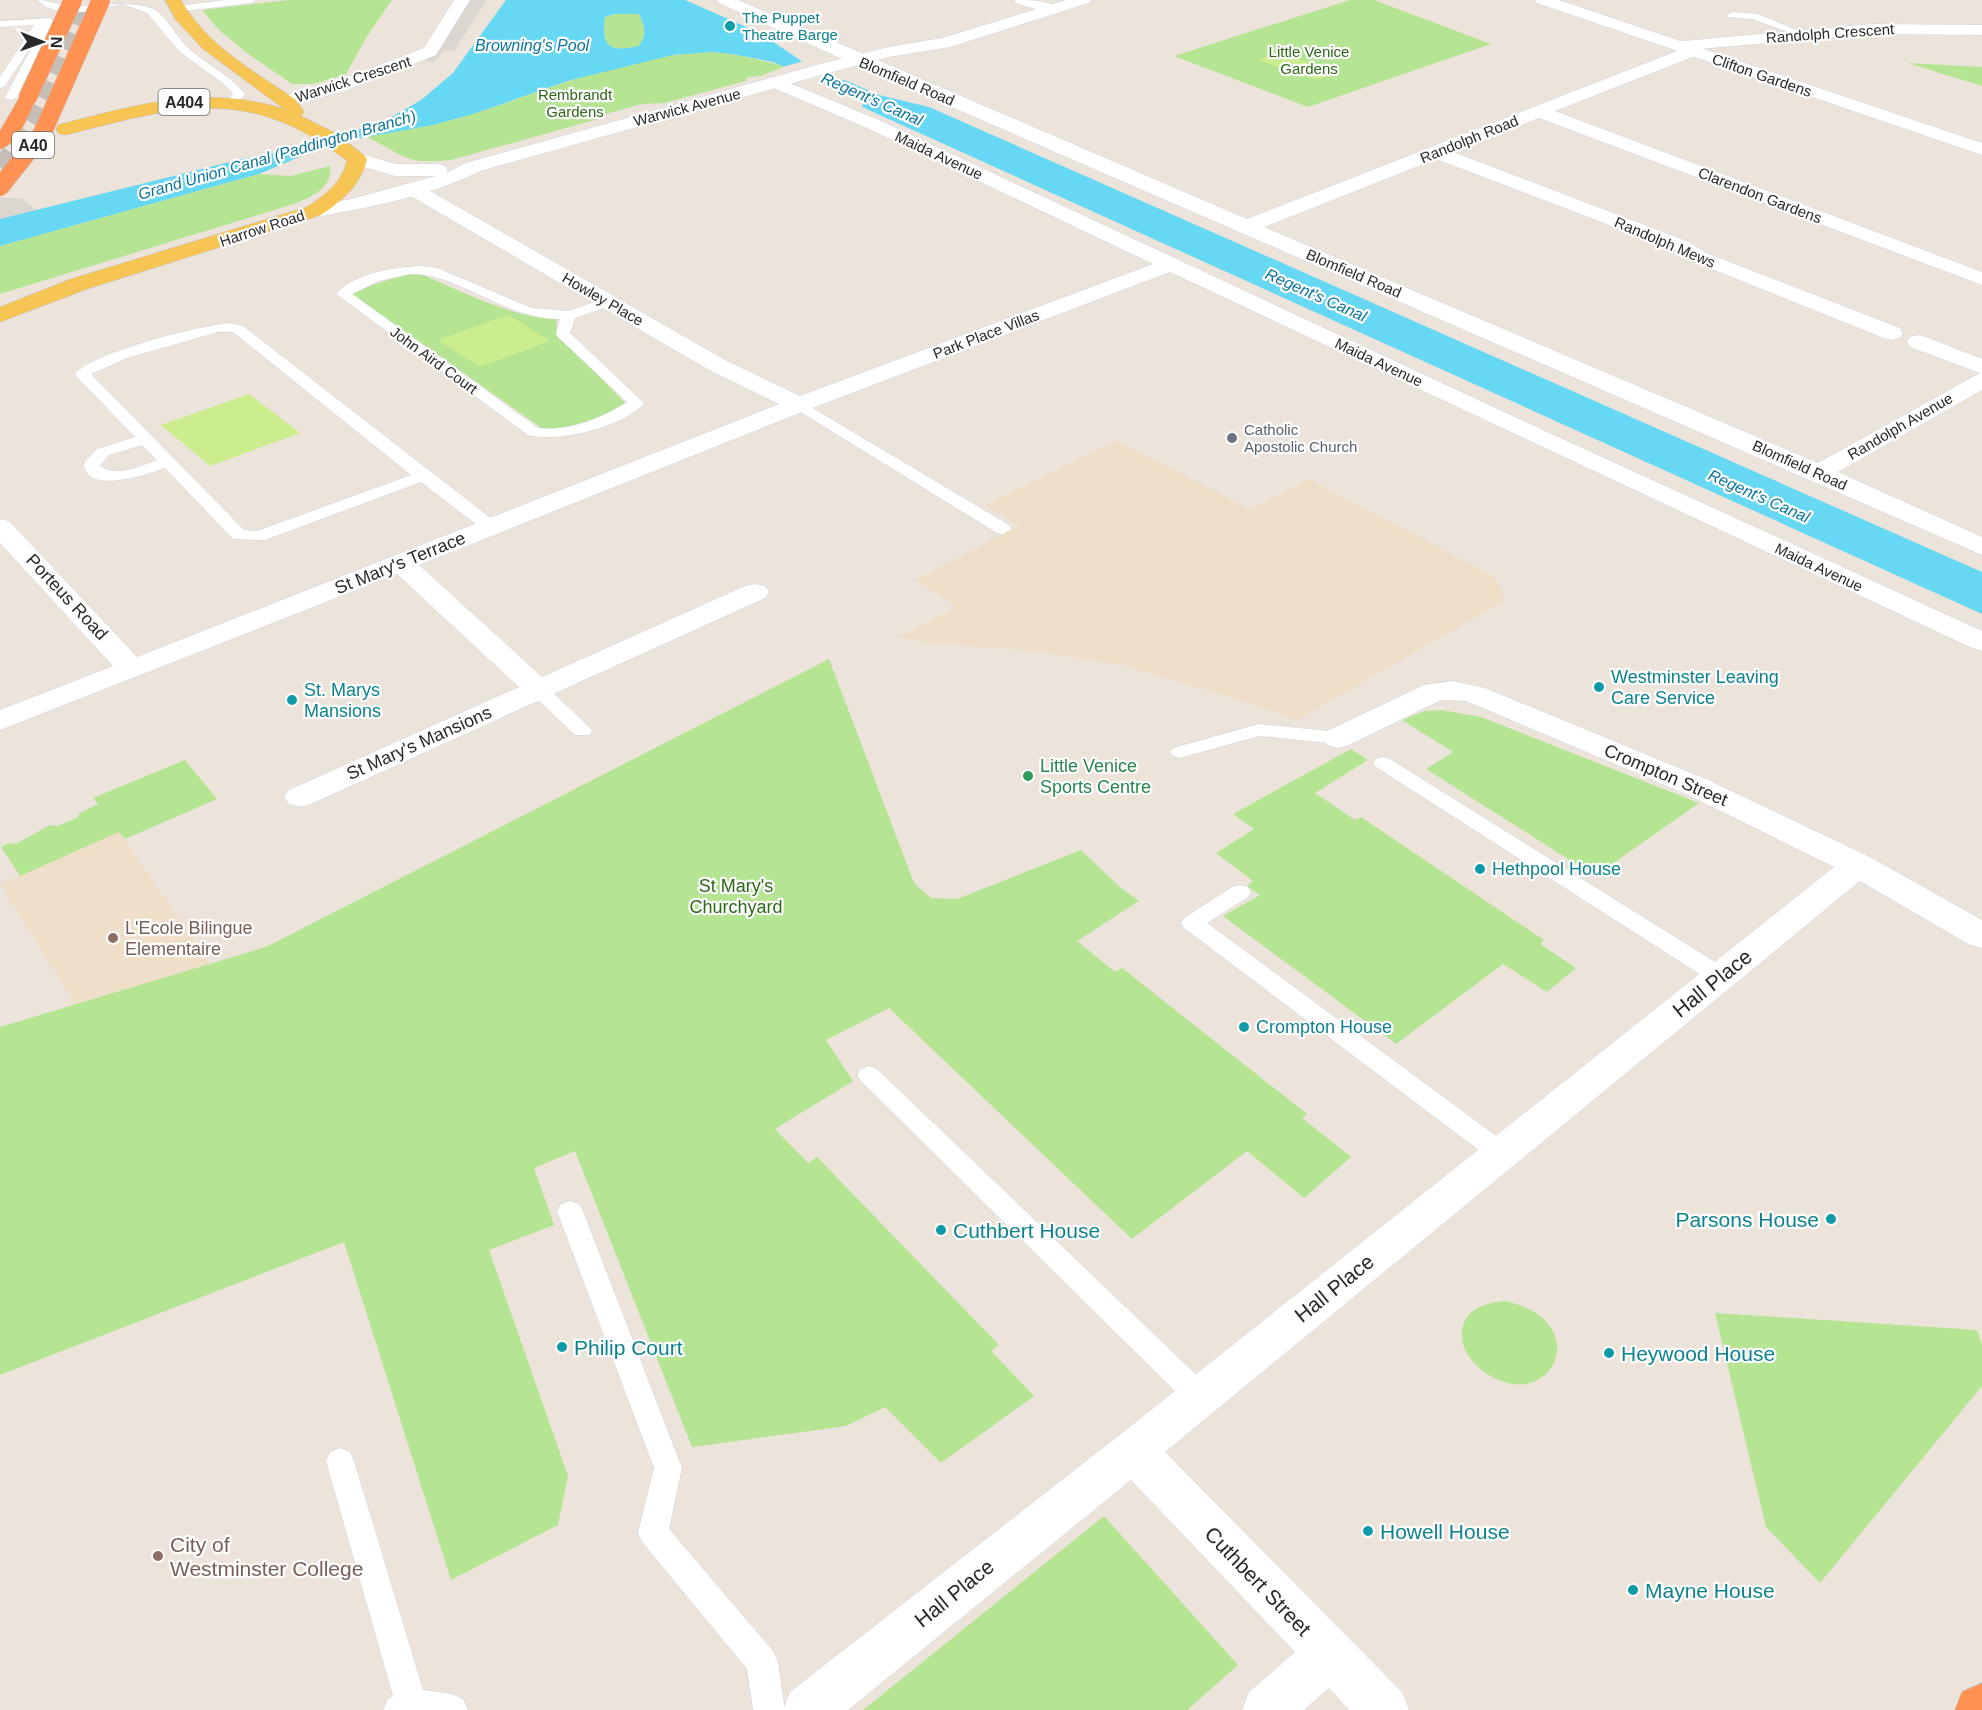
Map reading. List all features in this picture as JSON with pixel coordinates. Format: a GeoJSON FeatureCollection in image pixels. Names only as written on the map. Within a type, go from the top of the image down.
{"type":"FeatureCollection","features":[{"type":"Feature","properties":{"kind":"highway","name":"A40"},"geometry":{"type":"LineString","coordinates":[[0,187],[42,134],[101,0]]}},
{"type":"Feature","properties":{"kind":"highway","name":"A40"},"geometry":{"type":"LineString","coordinates":[[0,144],[15,124],[66,4]]}},
{"type":"Feature","properties":{"kind":"main road","name":"A404"},"geometry":{"type":"LineString","coordinates":[[175,4],[181,18],[202,39],[286,101],[303,123]]}},
{"type":"Feature","properties":{"kind":"main road","name":"A404"},"geometry":{"type":"LineString","coordinates":[[65,129],[183,102],[234,101],[262,107],[303,123],[326,135],[352,155]]}},
{"type":"Feature","properties":{"kind":"main road","name":"Harrow Road"},"geometry":{"type":"LineString","coordinates":[[0,315],[79,284],[314,211],[347,187],[354,176],[352,155]]}},
{"type":"Feature","properties":{"kind":"main road","name":"Harrow Road"},"geometry":{"type":"LineString","coordinates":[[0,297],[79,284]]}},
{"type":"Feature","properties":{"kind":"street","name":"Warwick Crescent"},"geometry":{"type":"LineString","coordinates":[[286,101],[336,88],[430,51],[436,45],[462,0]]}},
{"type":"Feature","properties":{"kind":"street","name":"Blomfield Road"},"geometry":{"type":"LineString","coordinates":[[725,0],[859,60],[1819,473],[1982,547]]}},
{"type":"Feature","properties":{"kind":"street"},"geometry":{"type":"LineString","coordinates":[[859,60],[889,52],[944,43],[1083,0]]}},
{"type":"Feature","properties":{"kind":"street","name":"Clifton Gardens"},"geometry":{"type":"LineString","coordinates":[[1543,0],[1982,149]]}},
{"type":"Feature","properties":{"kind":"street"},"geometry":{"type":"LineString","coordinates":[[1013,1],[1051,9]]}},
{"type":"Feature","properties":{"kind":"street","name":"Randolph Crescent"},"geometry":{"type":"LineString","coordinates":[[1685,49],[1802,34],[1872,28],[1982,30]]}},
{"type":"Feature","properties":{"kind":"street"},"geometry":{"type":"LineString","coordinates":[[889,52],[897,44],[917,32]]}},
{"type":"Feature","properties":{"kind":"street","name":"Randolph Road"},"geometry":{"type":"LineString","coordinates":[[1246,227],[1538,111],[1685,49]]}},
{"type":"Feature","properties":{"kind":"street","name":"Warwick Avenue"},"geometry":{"type":"LineString","coordinates":[[314,211],[353,205],[453,177],[473,167],[859,60]]}},
{"type":"Feature","properties":{"kind":"street","name":"Maida Avenue"},"geometry":{"type":"LineString","coordinates":[[775,82],[873,124],[1523,430],[1982,642]]}},
{"type":"Feature","properties":{"kind":"street","name":"Clarendon Gardens"},"geometry":{"type":"LineString","coordinates":[[1538,111],[1982,279]]}},
{"type":"Feature","properties":{"kind":"street","name":"Randolph Mews"},"geometry":{"type":"LineString","coordinates":[[1436,152],[1682,246],[1699,257],[1892,333]]}},
{"type":"Feature","properties":{"kind":"street","name":"Warwick Avenue"},"geometry":{"type":"LineString","coordinates":[[352,155],[403,171],[473,167]]}},
{"type":"Feature","properties":{"kind":"street","name":"Howley Place"},"geometry":{"type":"LineString","coordinates":[[411,188],[717,365],[799,405]]}},
{"type":"Feature","properties":{"kind":"street","name":"Park Place Villas"},"geometry":{"type":"LineString","coordinates":[[799,405],[1172,264]]}},
{"type":"Feature","properties":{"kind":"street"},"geometry":{"type":"LineString","coordinates":[[1918,342],[1982,367]]}},
{"type":"Feature","properties":{"kind":"street","name":"Randolph Avenue"},"geometry":{"type":"LineString","coordinates":[[1819,473],[1982,380]]}},
{"type":"Feature","properties":{"kind":"street","name":"St Mary's Terrace"},"geometry":{"type":"LineString","coordinates":[[0,721],[799,405]]}},
{"type":"Feature","properties":{"kind":"street","name":"Porteus Road"},"geometry":{"type":"LineString","coordinates":[[0,527],[13,557],[132,669]]}},
{"type":"Feature","properties":{"kind":"street"},"geometry":{"type":"LineString","coordinates":[[401,563],[538,689]]}},
{"type":"Feature","properties":{"kind":"street","name":"St Mary's Mansions"},"geometry":{"type":"LineString","coordinates":[[300,797],[755,592]]}},
{"type":"Feature","properties":{"kind":"street","name":"Crompton Street"},"geometry":{"type":"LineString","coordinates":[[1338,738],[1435,691],[1453,690],[1474,694],[1697,787],[1858,865],[1982,936]]}},
{"type":"Feature","properties":{"kind":"street","name":"Hall Place"},"geometry":{"type":"LineString","coordinates":[[808,1710],[1133,1451],[1858,865]]}},
{"type":"Feature","properties":{"kind":"street","name":"Cuthbert Street"},"geometry":{"type":"LineString","coordinates":[[1133,1451],[1384,1710]]}},
{"type":"Feature","properties":{"kind":"street"},"geometry":{"type":"LineString","coordinates":[[1267,1710],[1330,1654]]}},
{"type":"Feature","properties":{"kind":"lane"},"geometry":{"type":"LineString","coordinates":[[42,0],[47,5],[66,4],[84,9],[125,0],[151,11],[184,50],[228,82],[239,94],[234,101]]}},
{"type":"Feature","properties":{"kind":"lane"},"geometry":{"type":"LineString","coordinates":[[175,4],[251,0]]}},
{"type":"Feature","properties":{"kind":"lane"},"geometry":{"type":"LineString","coordinates":[[11,97],[50,22],[66,4]]}},
{"type":"Feature","properties":{"kind":"lane"},"geometry":{"type":"LineString","coordinates":[[1732,15],[1753,16],[1802,34]]}},
{"type":"Feature","properties":{"kind":"lane"},"geometry":{"type":"LineString","coordinates":[[0,24],[50,22]]}},
{"type":"Feature","properties":{"kind":"lane"},"geometry":{"type":"LineString","coordinates":[[0,85],[39,26],[50,22]]}},
{"type":"Feature","properties":{"kind":"lane","name":"John Aird Court"},"geometry":{"type":"LineString","coordinates":[[569,315],[563,333],[636,403],[627,410],[566,433],[546,435],[534,432],[343,294],[354,286],[403,270],[418,268],[432,271],[529,312],[569,315],[608,302]]}},
{"type":"Feature","properties":{"kind":"lane"},"geometry":{"type":"LineString","coordinates":[[423,476],[259,536],[243,537],[82,374],[90,366],[172,341],[218,328],[238,329],[491,527]]}},
{"type":"Feature","properties":{"kind":"lane"},"geometry":{"type":"LineString","coordinates":[[799,405],[1003,529]]}},
{"type":"Feature","properties":{"kind":"lane"},"geometry":{"type":"LineString","coordinates":[[145,439],[104,452],[92,463],[92,468],[103,475],[124,475],[167,462]]}},
{"type":"Feature","properties":{"kind":"lane"},"geometry":{"type":"LineString","coordinates":[[538,689],[582,731]]}},
{"type":"Feature","properties":{"kind":"lane"},"geometry":{"type":"LineString","coordinates":[[1180,752],[1259,730],[1338,738]]}},
{"type":"Feature","properties":{"kind":"lane"},"geometry":{"type":"LineString","coordinates":[[1383,763],[1720,976]]}},
{"type":"Feature","properties":{"kind":"lane"},"geometry":{"type":"LineString","coordinates":[[1240,892],[1192,923],[1501,1153]]}},
{"type":"Feature","properties":{"kind":"lane"},"geometry":{"type":"LineString","coordinates":[[869,1075],[1199,1396]]}},
{"type":"Feature","properties":{"kind":"lane"},"geometry":{"type":"LineString","coordinates":[[570,1211],[668,1468],[653,1533],[762,1662],[769,1710]]}},
{"type":"Feature","properties":{"kind":"lane"},"geometry":{"type":"LineString","coordinates":[[339,1461],[405,1707],[452,1710]]}},
{"type":"Feature","properties":{"kind":"shaded area"},"geometry":{"type":"Polygon","coordinates":[[[466,0],[487,0],[454,51],[444,51],[434,62],[423,60],[442,46],[466,0]]]}},
{"type":"Feature","properties":{"kind":"shaded area"},"geometry":{"type":"Polygon","coordinates":[[[0,197],[23,199],[36,210],[0,220],[0,197]]]}},
{"type":"Feature","properties":{"kind":"shaded area"},"geometry":{"type":"Polygon","coordinates":[[[1117,441],[1251,510],[1309,479],[1493,576],[1503,590],[1502,602],[1297,720],[1250,703],[1122,665],[1034,651],[923,642],[899,637],[956,607],[915,580],[1019,526],[985,505],[1117,441]]]}},
{"type":"Feature","properties":{"kind":"shaded area","name":"L'Ecole Bilingue Elementaire"},"geometry":{"type":"Polygon","coordinates":[[[119,832],[210,964],[75,1004],[0,884],[119,832]]]}},
{"type":"Feature","properties":{"kind":"green space"},"geometry":{"type":"Polygon","coordinates":[[[289,0],[392,0],[368,35],[346,74],[314,84],[292,84],[247,53],[219,30],[202,10],[289,0]]]}},
{"type":"Feature","properties":{"kind":"green space","name":"Little Venice Gardens"},"geometry":{"type":"Polygon","coordinates":[[[1350,0],[1374,0],[1491,44],[1308,107],[1174,56],[1350,0]]]}},
{"type":"Feature","properties":{"kind":"green space"},"geometry":{"type":"Polygon","coordinates":[[[614,14],[639,14],[644,31],[639,47],[621,49],[610,46],[605,36],[605,17],[614,14]]]}},
{"type":"Feature","properties":{"kind":"green space","name":"Rembrandt Gardens"},"geometry":{"type":"Polygon","coordinates":[[[711,52],[732,54],[786,66],[761,76],[747,77],[746,81],[664,103],[642,104],[598,116],[602,118],[451,160],[424,161],[406,158],[367,137],[462,117],[621,66],[681,54],[711,52]]]}},
{"type":"Feature","properties":{"kind":"green space"},"geometry":{"type":"Polygon","coordinates":[[[1279,53],[1338,72],[1317,80],[1258,60],[1279,53]]]}},
{"type":"Feature","properties":{"kind":"green space"},"geometry":{"type":"Polygon","coordinates":[[[1908,63],[1982,67],[1982,86],[1914,65],[1908,63]]]}},
{"type":"Feature","properties":{"kind":"green space"},"geometry":{"type":"Polygon","coordinates":[[[330,166],[328,180],[321,190],[297,203],[0,294],[0,246],[259,174],[291,176],[330,166]]]}},
{"type":"Feature","properties":{"kind":"green space"},"geometry":{"type":"Polygon","coordinates":[[[410,273],[421,274],[504,309],[556,319],[557,333],[625,403],[608,414],[586,422],[543,429],[352,294],[357,290],[410,273]]]}},
{"type":"Feature","properties":{"kind":"green space"},"geometry":{"type":"Polygon","coordinates":[[[508,315],[550,341],[479,367],[438,340],[508,315]]]}},
{"type":"Feature","properties":{"kind":"green space"},"geometry":{"type":"Polygon","coordinates":[[[249,394],[300,433],[210,466],[161,425],[249,394]]]}},
{"type":"Feature","properties":{"kind":"green space","name":"St Mary's Churchyard"},"geometry":{"type":"Polygon","coordinates":[[[829,659],[914,883],[931,898],[957,899],[1081,850],[1121,888],[1139,901],[1077,941],[1115,972],[1122,968],[1307,1114],[1302,1118],[1351,1157],[1304,1198],[1247,1151],[1132,1239],[889,1008],[826,1040],[853,1081],[775,1129],[808,1163],[817,1157],[999,1345],[991,1351],[1034,1396],[941,1463],[885,1407],[846,1426],[692,1447],[575,1151],[534,1168],[554,1225],[489,1250],[568,1476],[558,1525],[451,1580],[344,1242],[0,1375],[0,1027],[266,947],[829,659]]]}},
{"type":"Feature","properties":{"kind":"green space"},"geometry":{"type":"Polygon","coordinates":[[[1442,710],[1481,717],[1699,803],[1595,876],[1426,769],[1453,752],[1402,720],[1425,711],[1442,710]]]}},
{"type":"Feature","properties":{"kind":"green space"},"geometry":{"type":"Polygon","coordinates":[[[1351,749],[1368,760],[1315,793],[1355,820],[1361,817],[1544,940],[1540,944],[1576,968],[1547,992],[1503,964],[1396,1044],[1223,916],[1260,895],[1247,886],[1253,881],[1216,853],[1254,829],[1233,814],[1351,749]]]}},
{"type":"Feature","properties":{"kind":"green space"},"geometry":{"type":"Polygon","coordinates":[[[185,760],[217,799],[125,839],[119,832],[20,876],[1,847],[9,843],[16,844],[50,825],[57,826],[77,818],[80,813],[98,804],[93,798],[185,760]]]}},
{"type":"Feature","properties":{"kind":"green space"},"geometry":{"type":"Polygon","coordinates":[[[1505,1301],[1534,1312],[1551,1327],[1557,1345],[1554,1362],[1544,1376],[1528,1384],[1507,1383],[1483,1371],[1469,1356],[1462,1342],[1465,1321],[1474,1310],[1481,1306],[1505,1301]]]}},
{"type":"Feature","properties":{"kind":"green space"},"geometry":{"type":"Polygon","coordinates":[[[1715,1313],[1977,1330],[1982,1345],[1982,1386],[1820,1583],[1766,1527],[1715,1313]]]}},
{"type":"Feature","properties":{"kind":"green space"},"geometry":{"type":"Polygon","coordinates":[[[1104,1516],[1238,1665],[1187,1710],[863,1710],[1104,1516]]]}},
{"type":"Feature","properties":{"kind":"water"},"geometry":{"type":"Polygon","coordinates":[[[506,0],[685,0],[760,33],[803,62],[879,95],[929,107],[1982,572],[1982,614],[862,107],[864,103],[859,98],[773,62],[732,54],[711,52],[673,55],[571,80],[473,114],[433,125],[367,137],[304,155],[259,174],[0,246],[0,219],[242,159],[297,149],[383,122],[421,100],[453,73],[506,0]],[[614,14],[605,17],[605,36],[610,46],[621,48],[639,46],[644,30],[639,14],[614,14]]]}},
{"type":"Feature","properties":{"kind":"pier"},"geometry":{"type":"Polygon","coordinates":[[[807,60],[848,79],[823,86],[779,68],[807,60]]]}},
{"type":"Feature","properties":{"kind":"pier"},"geometry":{"type":"Polygon","coordinates":[[[350,131],[365,141],[318,154],[304,144],[350,131]]]}},
{"type":"Feature","properties":{"kind":"tunnel"},"geometry":{"type":"LineString","coordinates":[[0,167],[39,107],[88,0]]}},
{"type":"Feature","properties":{"kind":"place","name":"The Puppet Theatre Barge"},"geometry":{"type":"Point","coordinates":[730,26]}},
{"type":"Feature","properties":{"kind":"place","name":"Catholic Apostolic Church"},"geometry":{"type":"Point","coordinates":[1232,438]}},
{"type":"Feature","properties":{"kind":"place","name":"Westminster Leaving Care Service"},"geometry":{"type":"Point","coordinates":[1599,687]}},
{"type":"Feature","properties":{"kind":"place","name":"St. Marys Mansions"},"geometry":{"type":"Point","coordinates":[292,700]}},
{"type":"Feature","properties":{"kind":"place","name":"Little Venice Sports Centre"},"geometry":{"type":"Point","coordinates":[1028,776]}},
{"type":"Feature","properties":{"kind":"place","name":"Hethpool House"},"geometry":{"type":"Point","coordinates":[1480,869]}},
{"type":"Feature","properties":{"kind":"place","name":"L'Ecole Bilingue Elementaire"},"geometry":{"type":"Point","coordinates":[113,938]}},
{"type":"Feature","properties":{"kind":"place","name":"Crompton House"},"geometry":{"type":"Point","coordinates":[1244,1027]}},
{"type":"Feature","properties":{"kind":"place","name":"Parsons House"},"geometry":{"type":"Point","coordinates":[1831,1219]}},
{"type":"Feature","properties":{"kind":"place","name":"Cuthbert House"},"geometry":{"type":"Point","coordinates":[941,1230]}},
{"type":"Feature","properties":{"kind":"place","name":"Philip Court"},"geometry":{"type":"Point","coordinates":[562,1347]}},
{"type":"Feature","properties":{"kind":"place","name":"Heywood House"},"geometry":{"type":"Point","coordinates":[1609,1353]}},
{"type":"Feature","properties":{"kind":"place","name":"Howell House"},"geometry":{"type":"Point","coordinates":[1368,1531]}},
{"type":"Feature","properties":{"kind":"place","name":"City of Westminster College"},"geometry":{"type":"Point","coordinates":[158,1556]}},
{"type":"Feature","properties":{"kind":"place","name":"Mayne House"},"geometry":{"type":"Point","coordinates":[1633,1590]}},
{"type":"Feature","properties":{"kind":"water label","name":"Browning's Pool"},"geometry":{"type":"Point","coordinates":[532,45]}},
{"type":"Feature","properties":{"kind":"water label","name":"Regent's Canal"},"geometry":{"type":"Point","coordinates":[872,99]}},
{"type":"Feature","properties":{"kind":"water label","name":"Grand Union Canal (Paddington Branch)"},"geometry":{"type":"Point","coordinates":[277,155]}},
{"type":"Feature","properties":{"kind":"water label","name":"Regent's Canal"},"geometry":{"type":"Point","coordinates":[1316,295]}},
{"type":"Feature","properties":{"kind":"water label","name":"Regent's Canal"},"geometry":{"type":"Point","coordinates":[1759,496]}}]}
